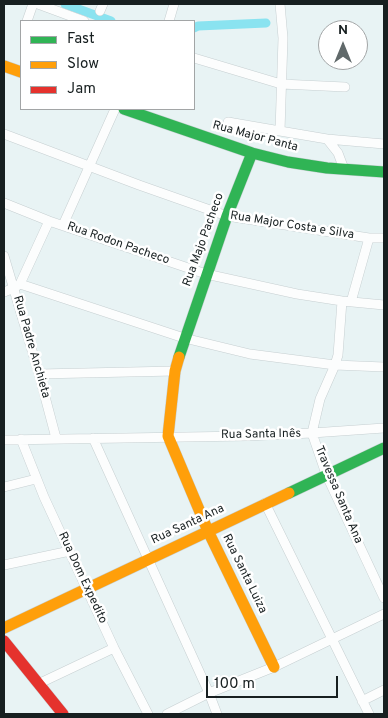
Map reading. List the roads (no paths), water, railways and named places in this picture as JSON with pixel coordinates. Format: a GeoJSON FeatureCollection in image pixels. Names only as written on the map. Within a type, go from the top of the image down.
{"type":"FeatureCollection","features":[{"type":"Feature","properties":{"kind":"street"},"geometry":{"type":"LineString","coordinates":[[26,20],[33,4]]}},
{"type":"Feature","properties":{"kind":"street"},"geometry":{"type":"LineString","coordinates":[[38,4],[81,20]]}},
{"type":"Feature","properties":{"kind":"street"},"geometry":{"type":"LineString","coordinates":[[169,20],[174,4]]}},
{"type":"Feature","properties":{"kind":"street"},"geometry":{"type":"LineString","coordinates":[[280,4],[282,38],[280,131]]}},
{"type":"Feature","properties":{"kind":"street"},"geometry":{"type":"LineString","coordinates":[[195,58],[281,84],[345,87]]}},
{"type":"Feature","properties":{"kind":"street"},"geometry":{"type":"LineString","coordinates":[[4,66],[20,72]]}},
{"type":"Feature","properties":{"kind":"street"},"geometry":{"type":"LineString","coordinates":[[63,225],[116,110]]}},
{"type":"Feature","properties":{"kind":"street","name":"Rua Major Panta"},"geometry":{"type":"LineString","coordinates":[[127,110],[252,153],[288,162],[327,168],[384,172]]}},
{"type":"Feature","properties":{"kind":"street"},"geometry":{"type":"LineString","coordinates":[[228,122],[327,139],[384,144]]}},
{"type":"Feature","properties":{"kind":"street","name":"Rua Major Costa e Silva"},"geometry":{"type":"LineString","coordinates":[[4,134],[138,185],[227,216],[369,238],[384,238]]}},
{"type":"Feature","properties":{"kind":"street"},"geometry":{"type":"LineString","coordinates":[[327,139],[338,153],[344,169]]}},
{"type":"Feature","properties":{"kind":"street","name":"Rua Majo Pacheco"},"geometry":{"type":"LineString","coordinates":[[168,436],[175,371],[184,338],[227,216],[252,153]]}},
{"type":"Feature","properties":{"kind":"street","name":"Rua Rodon Pacheco"},"geometry":{"type":"LineString","coordinates":[[4,203],[49,221],[206,274],[297,294],[347,302],[384,305]]}},
{"type":"Feature","properties":{"kind":"street"},"geometry":{"type":"LineString","coordinates":[[4,292],[17,286],[49,221]]}},
{"type":"Feature","properties":{"kind":"street","name":"Travessa Santa Ana"},"geometry":{"type":"LineString","coordinates":[[369,238],[347,302],[335,365],[320,399],[312,433],[326,474],[384,598]]}},
{"type":"Feature","properties":{"kind":"street","name":"Rua Padre Anchieta"},"geometry":{"type":"LineString","coordinates":[[4,256],[17,286],[56,438]]}},
{"type":"Feature","properties":{"kind":"street"},"geometry":{"type":"LineString","coordinates":[[17,286],[184,338],[250,354],[335,365],[384,367]]}},
{"type":"Feature","properties":{"kind":"street"},"geometry":{"type":"LineString","coordinates":[[39,374],[175,371]]}},
{"type":"Feature","properties":{"kind":"street","name":"Rua Santa Inês"},"geometry":{"type":"LineString","coordinates":[[4,440],[312,433],[384,428]]}},
{"type":"Feature","properties":{"kind":"street","name":"Rua Santa Luiza"},"geometry":{"type":"LineString","coordinates":[[168,436],[208,531],[274,667]]}},
{"type":"Feature","properties":{"kind":"street"},"geometry":{"type":"LineString","coordinates":[[93,438],[217,714]]}},
{"type":"Feature","properties":{"kind":"street","name":"Rua Dom Expedito"},"geometry":{"type":"LineString","coordinates":[[21,440],[36,479],[86,588],[148,714]]}},
{"type":"Feature","properties":{"kind":"street","name":"Rua Santa Ana"},"geometry":{"type":"LineString","coordinates":[[4,628],[384,448]]}},
{"type":"Feature","properties":{"kind":"street"},"geometry":{"type":"LineString","coordinates":[[4,487],[36,479]]}},
{"type":"Feature","properties":{"kind":"street"},"geometry":{"type":"LineString","coordinates":[[265,503],[369,714]]}},
{"type":"Feature","properties":{"kind":"street"},"geometry":{"type":"LineString","coordinates":[[4,565],[70,551]]}},
{"type":"Feature","properties":{"kind":"street"},"geometry":{"type":"LineString","coordinates":[[167,714],[209,693],[274,667],[384,614]]}},
{"type":"Feature","properties":{"kind":"street"},"geometry":{"type":"LineString","coordinates":[[4,640],[61,713]]}},
{"type":"Feature","properties":{"kind":"street"},"geometry":{"type":"LineString","coordinates":[[38,684],[114,648]]}},
{"type":"Feature","properties":{"kind":"street"},"geometry":{"type":"LineString","coordinates":[[362,701],[384,690]]}},
{"type":"Feature","properties":{"kind":"waterway"},"geometry":{"type":"LineString","coordinates":[[65,4],[108,20]]}},
{"type":"Feature","properties":{"kind":"waterway"},"geometry":{"type":"LineString","coordinates":[[195,28],[266,23]]}}]}
